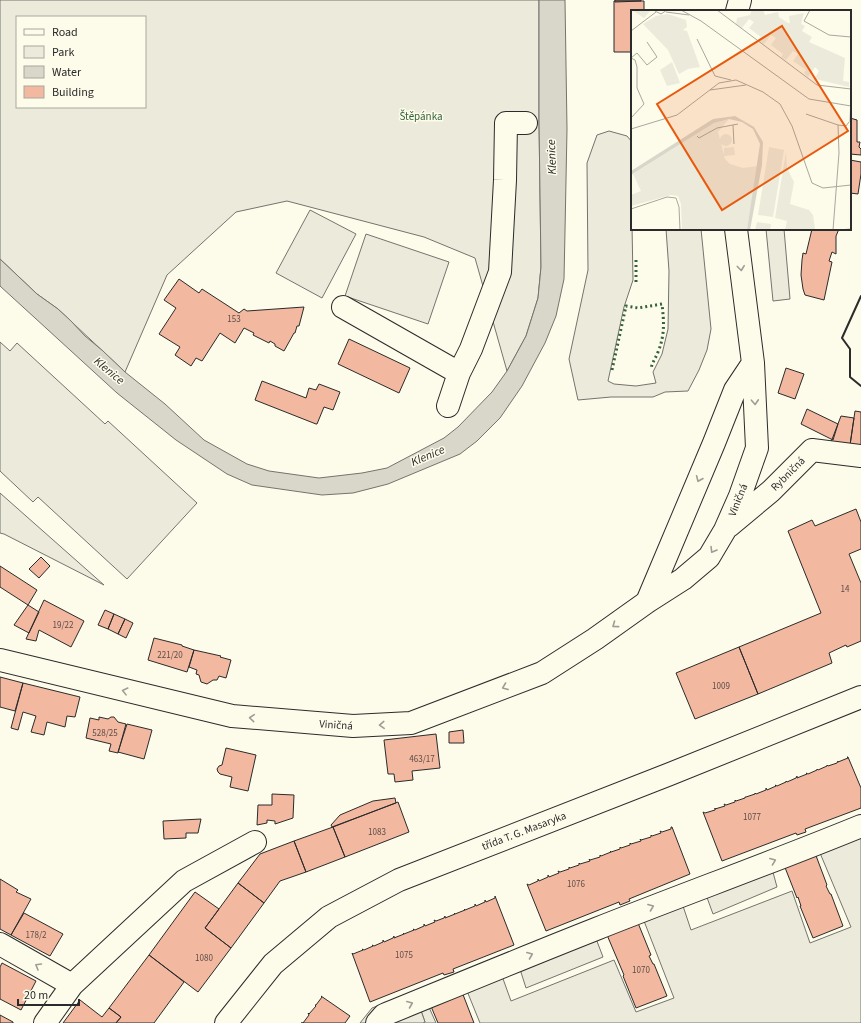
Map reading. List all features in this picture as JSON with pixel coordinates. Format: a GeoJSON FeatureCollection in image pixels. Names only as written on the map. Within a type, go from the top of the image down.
{"type":"FeatureCollection","features":[{"type":"Feature","properties":{"kind":"street"},"geometry":{"type":"LineString","coordinates":[[737,10],[740,0]]}},
{"type":"Feature","properties":{"kind":"street"},"geometry":{"type":"LineString","coordinates":[[448,406],[459,373],[471,349],[500,272],[505,180],[506,123],[526,123]]}},
{"type":"Feature","properties":{"kind":"street","name":"Viničná"},"geometry":{"type":"LineString","coordinates":[[0,660],[232,716],[353,726],[412,723],[542,673],[683,579],[709,557],[725,530],[740,496],[758,448],[753,363],[736,230]]}},
{"type":"Feature","properties":{"kind":"street"},"geometry":{"type":"LineString","coordinates":[[343,308],[459,373]]}},
{"type":"Feature","properties":{"kind":"street"},"geometry":{"type":"LineString","coordinates":[[647,602],[735,390],[753,363]]}},
{"type":"Feature","properties":{"kind":"street","name":"Rybničná"},"geometry":{"type":"LineString","coordinates":[[725,530],[771,491],[812,450],[861,456]]}},
{"type":"Feature","properties":{"kind":"street","name":"třída T. G. Masaryka"},"geometry":{"type":"LineString","coordinates":[[226,1023],[273,964],[329,917],[399,880],[670,774],[861,697]]}},
{"type":"Feature","properties":{"kind":"street"},"geometry":{"type":"LineString","coordinates":[[377,1023],[384,1015],[533,954],[861,826]]}},
{"type":"Feature","properties":{"kind":"street"},"geometry":{"type":"LineString","coordinates":[[45,1023],[72,985],[184,881],[255,842]]}},
{"type":"Feature","properties":{"kind":"street"},"geometry":{"type":"LineString","coordinates":[[0,944],[72,985]]}},
{"type":"Feature","properties":{"kind":"green space","name":"Štěpánka"},"geometry":{"type":"Polygon","coordinates":[[[0,0],[539,0],[541,267],[538,298],[526,336],[507,371],[475,258],[424,237],[287,201],[236,212],[167,275],[125,372],[58,309],[37,294],[0,259],[0,0]]]}},
{"type":"Feature","properties":{"kind":"green space"},"geometry":{"type":"Polygon","coordinates":[[[310,210],[356,234],[322,298],[276,273],[310,210]]]}},
{"type":"Feature","properties":{"kind":"green space"},"geometry":{"type":"Polygon","coordinates":[[[366,234],[449,262],[428,324],[345,296],[366,234]]]}},
{"type":"Feature","properties":{"kind":"green space"},"geometry":{"type":"Polygon","coordinates":[[[0,342],[10,351],[17,343],[105,424],[108,421],[197,503],[127,579],[38,497],[33,502],[0,471],[0,342]]]}},
{"type":"Feature","properties":{"kind":"green space"},"geometry":{"type":"Polygon","coordinates":[[[0,493],[104,585],[0,533],[0,493]]]}},
{"type":"Feature","properties":{"kind":"green space"},"geometry":{"type":"Polygon","coordinates":[[[861,836],[861,1023],[480,1023],[467,991],[502,976],[511,1001],[614,960],[636,1012],[674,998],[644,921],[683,906],[691,930],[792,891],[810,943],[851,927],[820,853],[861,836]]]}},
{"type":"Feature","properties":{"kind":"green space"},"geometry":{"type":"Polygon","coordinates":[[[419,1005],[428,1005],[436,1023],[423,1023],[425,1022],[419,1005]]]}},
{"type":"Feature","properties":{"kind":"shaded area"},"geometry":{"type":"Polygon","coordinates":[[[609,131],[627,136],[631,141],[631,230],[633,280],[624,307],[608,381],[614,384],[636,386],[656,383],[653,372],[662,354],[668,329],[669,271],[666,230],[701,230],[711,329],[707,350],[688,391],[665,392],[653,397],[611,397],[578,400],[569,359],[588,270],[587,163],[597,135],[609,131]]]}},
{"type":"Feature","properties":{"kind":"shaded area"},"geometry":{"type":"Polygon","coordinates":[[[766,230],[784,230],[790,299],[773,301],[766,230]]]}},
{"type":"Feature","properties":{"kind":"shaded area"},"geometry":{"type":"Polygon","coordinates":[[[771,865],[777,887],[713,914],[705,892],[595,936],[603,957],[526,988],[519,966],[419,1005],[425,1022],[423,1023],[360,1023],[372,1008],[530,945],[771,865]]]}},
{"type":"Feature","properties":{"kind":"water","name":"Klenice"},"geometry":{"type":"Polygon","coordinates":[[[539,0],[565,0],[567,129],[564,279],[556,316],[545,343],[522,386],[500,418],[477,441],[460,454],[388,484],[353,493],[322,495],[252,485],[227,474],[176,440],[117,393],[0,286],[0,259],[37,294],[58,309],[125,372],[165,404],[204,440],[247,464],[269,471],[319,478],[362,473],[387,468],[444,438],[458,427],[492,392],[507,371],[526,336],[538,298],[541,267],[539,0]]]}},
{"type":"Feature","properties":{"kind":"building"},"geometry":{"type":"Polygon","coordinates":[[[615,0],[641,0],[641,1],[615,2],[615,0]]]}},
{"type":"Feature","properties":{"kind":"building"},"geometry":{"type":"Polygon","coordinates":[[[614,1],[644,1],[644,10],[631,10],[631,52],[614,52],[614,1]]]}},
{"type":"Feature","properties":{"kind":"building"},"geometry":{"type":"Polygon","coordinates":[[[851,118],[857,120],[857,142],[860,142],[859,147],[861,149],[861,155],[851,154],[851,118]]]}},
{"type":"Feature","properties":{"kind":"building"},"geometry":{"type":"Polygon","coordinates":[[[851,160],[861,162],[858,194],[851,193],[851,160]]]}},
{"type":"Feature","properties":{"kind":"building"},"geometry":{"type":"Polygon","coordinates":[[[812,230],[839,230],[836,236],[836,254],[832,252],[829,261],[832,262],[824,300],[805,295],[801,275],[803,253],[806,254],[812,230]]]}},
{"type":"Feature","properties":{"kind":"building"},"geometry":{"type":"Polygon","coordinates":[[[179,279],[199,293],[202,289],[239,313],[244,309],[247,311],[304,307],[299,326],[297,326],[295,333],[284,351],[270,341],[269,343],[253,335],[254,333],[244,328],[235,343],[220,333],[202,361],[196,358],[191,366],[175,355],[180,347],[159,334],[176,308],[164,300],[179,279]]]}},
{"type":"Feature","properties":{"kind":"building"},"geometry":{"type":"Polygon","coordinates":[[[349,339],[410,368],[399,393],[338,364],[349,339]]]}},
{"type":"Feature","properties":{"kind":"building"},"geometry":{"type":"Polygon","coordinates":[[[786,368],[804,374],[795,399],[778,393],[786,368]]]}},
{"type":"Feature","properties":{"kind":"building"},"geometry":{"type":"Polygon","coordinates":[[[262,381],[306,398],[309,388],[316,390],[319,384],[340,392],[333,410],[324,407],[316,424],[255,400],[262,381]]]}},
{"type":"Feature","properties":{"kind":"building"},"geometry":{"type":"Polygon","coordinates":[[[807,409],[838,424],[833,440],[801,424],[807,409]]]}},
{"type":"Feature","properties":{"kind":"building"},"geometry":{"type":"Polygon","coordinates":[[[855,411],[861,412],[861,447],[850,445],[855,411]]]}},
{"type":"Feature","properties":{"kind":"building"},"geometry":{"type":"Polygon","coordinates":[[[841,416],[854,418],[850,445],[831,442],[841,416]]]}},
{"type":"Feature","properties":{"kind":"building"},"geometry":{"type":"Polygon","coordinates":[[[856,509],[861,522],[861,549],[849,554],[861,583],[861,641],[847,647],[846,645],[829,653],[832,663],[758,694],[739,647],[821,613],[788,531],[812,520],[815,526],[856,509]]]}},
{"type":"Feature","properties":{"kind":"building"},"geometry":{"type":"Polygon","coordinates":[[[41,557],[50,566],[39,578],[29,569],[41,557]]]}},
{"type":"Feature","properties":{"kind":"building"},"geometry":{"type":"Polygon","coordinates":[[[0,566],[37,590],[28,605],[0,587],[0,566]]]}},
{"type":"Feature","properties":{"kind":"building"},"geometry":{"type":"Polygon","coordinates":[[[44,600],[84,621],[71,647],[39,630],[36,641],[26,639],[44,600]]]}},
{"type":"Feature","properties":{"kind":"building"},"geometry":{"type":"Polygon","coordinates":[[[28,605],[39,612],[29,633],[14,625],[28,605]]]}},
{"type":"Feature","properties":{"kind":"building"},"geometry":{"type":"Polygon","coordinates":[[[105,610],[114,614],[108,629],[98,625],[105,610]]]}},
{"type":"Feature","properties":{"kind":"building"},"geometry":{"type":"Polygon","coordinates":[[[114,614],[125,619],[118,634],[108,629],[114,614]]]}},
{"type":"Feature","properties":{"kind":"building"},"geometry":{"type":"Polygon","coordinates":[[[125,619],[133,623],[126,638],[118,634],[125,619]]]}},
{"type":"Feature","properties":{"kind":"building"},"geometry":{"type":"Polygon","coordinates":[[[154,638],[182,645],[194,650],[187,672],[148,660],[154,638]]]}},
{"type":"Feature","properties":{"kind":"building"},"geometry":{"type":"Polygon","coordinates":[[[739,647],[758,694],[695,719],[676,673],[739,647]]]}},
{"type":"Feature","properties":{"kind":"building"},"geometry":{"type":"Polygon","coordinates":[[[194,650],[221,656],[220,657],[231,660],[226,678],[219,676],[217,680],[213,680],[207,684],[201,682],[199,675],[196,674],[197,670],[189,667],[194,650]]]}},
{"type":"Feature","properties":{"kind":"building"},"geometry":{"type":"Polygon","coordinates":[[[0,677],[23,683],[15,711],[0,707],[0,677]]]}},
{"type":"Feature","properties":{"kind":"building"},"geometry":{"type":"Polygon","coordinates":[[[23,683],[80,697],[75,717],[67,716],[65,727],[47,722],[44,735],[31,732],[36,716],[23,712],[18,730],[11,728],[23,683]]]}},
{"type":"Feature","properties":{"kind":"building"},"geometry":{"type":"Polygon","coordinates":[[[99,717],[108,719],[114,717],[118,722],[126,724],[118,753],[109,751],[111,744],[86,738],[90,718],[99,720],[99,717]]]}},
{"type":"Feature","properties":{"kind":"building"},"geometry":{"type":"Polygon","coordinates":[[[127,724],[152,730],[144,759],[118,752],[127,724]]]}},
{"type":"Feature","properties":{"kind":"building"},"geometry":{"type":"Polygon","coordinates":[[[463,730],[464,743],[449,743],[449,732],[463,730]]]}},
{"type":"Feature","properties":{"kind":"building"},"geometry":{"type":"Polygon","coordinates":[[[436,734],[440,768],[412,771],[413,780],[395,782],[394,774],[388,774],[384,740],[436,734]]]}},
{"type":"Feature","properties":{"kind":"building"},"geometry":{"type":"Polygon","coordinates":[[[226,748],[256,755],[248,791],[230,787],[232,777],[220,774],[218,772],[217,769],[222,765],[226,748]]]}},
{"type":"Feature","properties":{"kind":"building"},"geometry":{"type":"Polygon","coordinates":[[[847,757],[848,757],[861,788],[861,808],[805,829],[806,832],[797,835],[796,833],[722,861],[703,812],[705,813],[725,806],[724,804],[726,805],[735,802],[735,800],[736,801],[766,790],[766,788],[767,790],[776,786],[775,785],[777,786],[786,781],[787,782],[796,778],[797,776],[797,778],[827,765],[837,763],[838,761],[848,758],[847,757]]]}},
{"type":"Feature","properties":{"kind":"building"},"geometry":{"type":"Polygon","coordinates":[[[272,794],[294,795],[293,818],[275,824],[275,821],[267,820],[267,823],[257,825],[258,805],[272,805],[272,794]]]}},
{"type":"Feature","properties":{"kind":"building"},"geometry":{"type":"Polygon","coordinates":[[[395,798],[396,803],[332,827],[331,825],[340,815],[373,801],[395,798]]]}},
{"type":"Feature","properties":{"kind":"building"},"geometry":{"type":"Polygon","coordinates":[[[398,802],[409,832],[345,857],[333,827],[398,802]]]}},
{"type":"Feature","properties":{"kind":"building"},"geometry":{"type":"Polygon","coordinates":[[[201,819],[198,833],[186,833],[186,838],[164,839],[163,821],[201,819]]]}},
{"type":"Feature","properties":{"kind":"building"},"geometry":{"type":"Polygon","coordinates":[[[333,827],[345,857],[306,872],[294,841],[333,827]]]}},
{"type":"Feature","properties":{"kind":"building"},"geometry":{"type":"Polygon","coordinates":[[[672,827],[690,874],[629,899],[630,901],[620,905],[619,902],[546,931],[527,884],[529,885],[538,881],[538,879],[539,881],[548,877],[548,875],[549,877],[559,873],[558,871],[560,872],[569,869],[569,867],[579,865],[579,863],[590,861],[589,859],[600,857],[600,855],[601,856],[620,849],[620,847],[621,848],[630,845],[630,843],[641,841],[640,839],[651,837],[651,835],[661,833],[660,831],[662,832],[671,829],[672,827]]]}},
{"type":"Feature","properties":{"kind":"building"},"geometry":{"type":"Polygon","coordinates":[[[294,841],[306,872],[280,881],[264,903],[238,883],[260,854],[294,841]]]}},
{"type":"Feature","properties":{"kind":"building"},"geometry":{"type":"Polygon","coordinates":[[[815,853],[827,885],[826,886],[831,894],[843,926],[813,938],[784,865],[815,853]]]}},
{"type":"Feature","properties":{"kind":"building"},"geometry":{"type":"Polygon","coordinates":[[[0,879],[18,890],[16,892],[31,899],[11,935],[0,929],[0,879]]]}},
{"type":"Feature","properties":{"kind":"building"},"geometry":{"type":"Polygon","coordinates":[[[238,883],[264,903],[231,948],[205,928],[238,883]]]}},
{"type":"Feature","properties":{"kind":"building"},"geometry":{"type":"Polygon","coordinates":[[[195,892],[219,909],[205,928],[231,948],[198,992],[149,955],[195,892]]]}},
{"type":"Feature","properties":{"kind":"building"},"geometry":{"type":"Polygon","coordinates":[[[495,896],[514,945],[453,969],[454,972],[444,975],[443,973],[370,1002],[352,953],[353,954],[363,950],[362,949],[364,950],[373,946],[372,945],[374,946],[383,942],[383,940],[384,942],[393,938],[394,936],[394,938],[414,930],[413,929],[415,930],[424,926],[424,924],[425,926],[435,922],[434,920],[436,921],[444,918],[445,916],[445,918],[475,906],[475,904],[476,906],[485,902],[485,900],[486,902],[495,898],[495,896]]]}},
{"type":"Feature","properties":{"kind":"building"},"geometry":{"type":"Polygon","coordinates":[[[24,913],[63,934],[50,956],[11,935],[24,913]]]}},
{"type":"Feature","properties":{"kind":"building"},"geometry":{"type":"Polygon","coordinates":[[[638,923],[651,955],[649,956],[654,964],[667,996],[636,1008],[607,935],[638,923]]]}},
{"type":"Feature","properties":{"kind":"building"},"geometry":{"type":"Polygon","coordinates":[[[149,955],[184,982],[154,1023],[116,1023],[121,1017],[109,1008],[149,955]]]}},
{"type":"Feature","properties":{"kind":"building"},"geometry":{"type":"Polygon","coordinates":[[[2,963],[36,981],[21,1010],[0,999],[0,967],[2,963]]]}},
{"type":"Feature","properties":{"kind":"building"},"geometry":{"type":"Polygon","coordinates":[[[462,992],[474,1023],[438,1023],[430,1004],[462,992]]]}},
{"type":"Feature","properties":{"kind":"building"},"geometry":{"type":"Polygon","coordinates":[[[321,996],[350,1016],[345,1023],[303,1023],[309,1015],[308,1013],[309,1014],[322,997],[321,996]]]}},
{"type":"Feature","properties":{"kind":"building"},"geometry":{"type":"Polygon","coordinates":[[[80,1000],[102,1017],[109,1008],[121,1017],[116,1023],[63,1023],[80,1000]]]}},
{"type":"Feature","properties":{"kind":"building"},"geometry":{"type":"Polygon","coordinates":[[[0,1015],[13,1022],[13,1023],[0,1023],[0,1015]]]}},
{"type":"Feature","properties":{"kind":"hedge"},"geometry":{"type":"LineString","coordinates":[[636,260],[636,282]]}},
{"type":"Feature","properties":{"kind":"hedge"},"geometry":{"type":"LineString","coordinates":[[612,370],[626,306],[638,308],[662,304],[663,334],[651,369]]}},
{"type":"Feature","properties":{"kind":"wall"},"geometry":{"type":"LineString","coordinates":[[861,296],[842,338],[850,349],[850,377],[861,386]]}}]}
